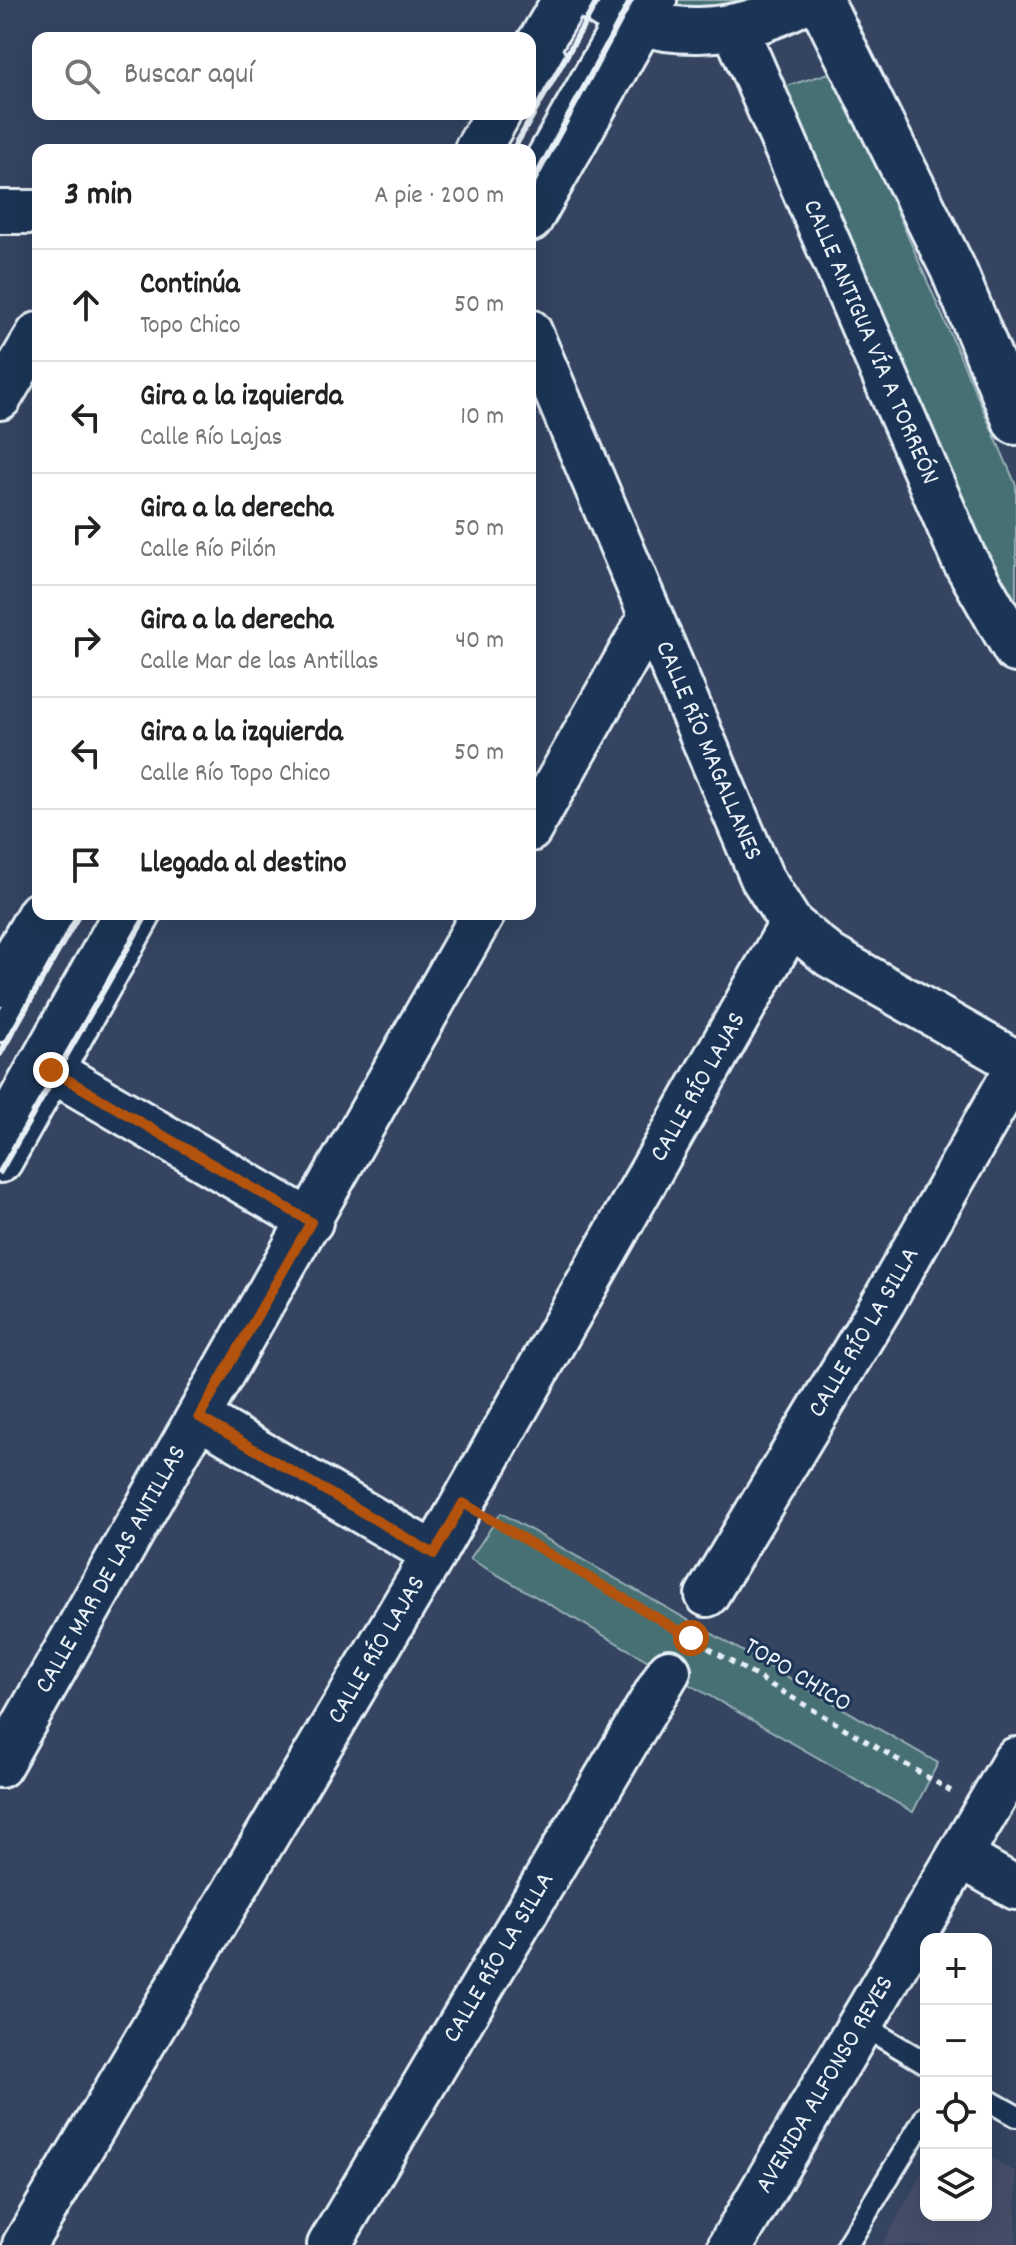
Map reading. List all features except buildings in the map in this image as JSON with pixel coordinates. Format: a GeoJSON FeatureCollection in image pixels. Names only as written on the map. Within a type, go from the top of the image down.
{"type":"FeatureCollection","features":[{"type":"Feature","properties":{"kind":"street"},"geometry":{"type":"LineString","coordinates":[[536,49],[565,0]]}},
{"type":"Feature","properties":{"kind":"street"},"geometry":{"type":"LineString","coordinates":[[536,205],[620,6],[683,31],[735,28],[778,16],[805,0]]}},
{"type":"Feature","properties":{"kind":"street"},"geometry":{"type":"LineString","coordinates":[[820,0],[953,269],[1016,422]]}},
{"type":"Feature","properties":{"kind":"street","name":"CALLE ANTIGUA VÍA A TORREÓN"},"geometry":{"type":"LineString","coordinates":[[735,28],[963,557],[1016,650]]}},
{"type":"Feature","properties":{"kind":"street"},"geometry":{"type":"LineString","coordinates":[[480,144],[494,120]]}},
{"type":"Feature","properties":{"kind":"street"},"geometry":{"type":"LineString","coordinates":[[0,212],[32,212]]}},
{"type":"Feature","properties":{"kind":"street"},"geometry":{"type":"LineString","coordinates":[[0,398],[32,344]]}},
{"type":"Feature","properties":{"kind":"street","name":"CALLE RÍO MAGALLANES"},"geometry":{"type":"LineString","coordinates":[[536,345],[762,878],[791,924],[843,964],[1016,1062]]}},
{"type":"Feature","properties":{"kind":"street"},"geometry":{"type":"LineString","coordinates":[[536,819],[650,617]]}},
{"type":"Feature","properties":{"kind":"street"},"geometry":{"type":"LineString","coordinates":[[0,984],[37,920]]}},
{"type":"Feature","properties":{"kind":"street"},"geometry":{"type":"LineString","coordinates":[[0,1160],[135,920]]}},
{"type":"Feature","properties":{"kind":"street","name":"CALLE MAR DE LAS ANTILLAS"},"geometry":{"type":"LineString","coordinates":[[0,1766],[480,920]]}},
{"type":"Feature","properties":{"kind":"street","name":"CALLE RÍO LAJAS"},"geometry":{"type":"LineString","coordinates":[[24,2245],[434,1554],[791,924]]}},
{"type":"Feature","properties":{"kind":"street","name":"CALLE RÍO LA SILLA"},"geometry":{"type":"LineString","coordinates":[[707,1595],[884,1301],[1016,1069]]}},
{"type":"Feature","properties":{"kind":"street"},"geometry":{"type":"LineString","coordinates":[[51,1070],[311,1222]]}},
{"type":"Feature","properties":{"kind":"street"},"geometry":{"type":"LineString","coordinates":[[199,1417],[434,1554]]}},
{"type":"Feature","properties":{"kind":"street","name":"CALLE RÍO LA SILLA"},"geometry":{"type":"LineString","coordinates":[[329,2245],[669,1671]]}},
{"type":"Feature","properties":{"kind":"street","name":"AVENIDA ALFONSO REYES"},"geometry":{"type":"LineString","coordinates":[[731,2245],[1016,1760]]}},
{"type":"Feature","properties":{"kind":"street"},"geometry":{"type":"LineString","coordinates":[[960,1856],[1016,1888]]}},
{"type":"Feature","properties":{"kind":"lane"},"geometry":{"type":"LineString","coordinates":[[536,92],[620,6]]}},
{"type":"Feature","properties":{"kind":"lane"},"geometry":{"type":"LineString","coordinates":[[536,157],[620,6]]}},
{"type":"Feature","properties":{"kind":"lane"},"geometry":{"type":"LineString","coordinates":[[504,144],[518,120]]}},
{"type":"Feature","properties":{"kind":"lane"},"geometry":{"type":"LineString","coordinates":[[0,1031],[63,920]]}},
{"type":"Feature","properties":{"kind":"lane"},"geometry":{"type":"LineString","coordinates":[[0,1114],[109,920]]}},
{"type":"Feature","properties":{"kind":"lane"},"geometry":{"type":"LineString","coordinates":[[860,2024],[920,2059]]}},
{"type":"Feature","properties":{"kind":"lane"},"geometry":{"type":"LineString","coordinates":[[992,2102],[1016,2116]]}},
{"type":"Feature","properties":{"kind":"lane"},"geometry":{"type":"LineString","coordinates":[[847,2245],[920,2126]]}},
{"type":"Feature","properties":{"kind":"path","name":"TOPO CHICO"},"geometry":{"type":"LineString","coordinates":[[463,1503],[986,1811]]}},
{"type":"Feature","properties":{"kind":"shaded area"},"geometry":{"type":"Polygon","coordinates":[[[992,2158],[1016,2172],[1016,2245],[882,2245],[920,2176],[920,2221],[992,2221],[992,2158]]]}},
{"type":"Feature","properties":{"kind":"green space"},"geometry":{"type":"Polygon","coordinates":[[[678,0],[776,0],[770,4],[672,11],[678,0]]]}},
{"type":"Feature","properties":{"kind":"green space"},"geometry":{"type":"Polygon","coordinates":[[[836,71],[1016,485],[1016,626],[770,91],[836,71]]]}},
{"type":"Feature","properties":{"kind":"green space"},"geometry":{"type":"Polygon","coordinates":[[[501,1513],[938,1763],[913,1812],[470,1559],[501,1513]]]}},
{"type":"Feature","properties":{"kind":"railway"},"geometry":{"type":"LineString","coordinates":[[536,109],[598,0]]}},
{"type":"Feature","properties":{"kind":"railway"},"geometry":{"type":"LineString","coordinates":[[536,177],[631,0]]}},
{"type":"Feature","properties":{"kind":"railway"},"geometry":{"type":"LineString","coordinates":[[516,144],[530,120]]}},
{"type":"Feature","properties":{"kind":"railway"},"geometry":{"type":"LineString","coordinates":[[0,1054],[76,920]]}},
{"type":"Feature","properties":{"kind":"railway"},"geometry":{"type":"LineString","coordinates":[[0,1172],[144,920]]}},
{"type":"Feature","properties":{"kind":"route"},"geometry":{"type":"LineString","coordinates":[[51,1070],[311,1222],[199,1417],[434,1554],[463,1503],[691,1638]]}}]}
